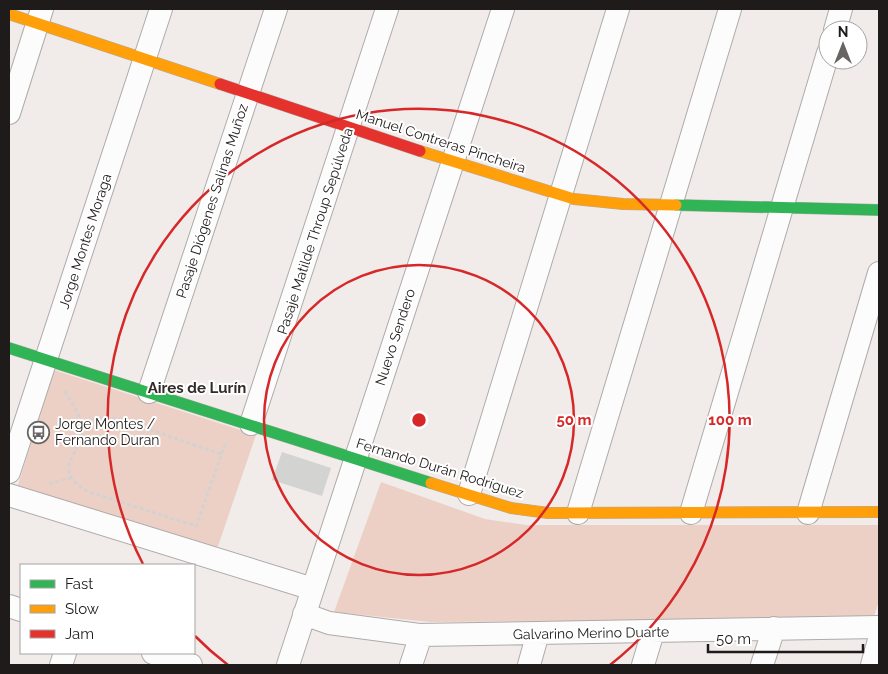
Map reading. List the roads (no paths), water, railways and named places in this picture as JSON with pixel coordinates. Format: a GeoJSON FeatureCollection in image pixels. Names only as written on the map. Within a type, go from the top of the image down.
{"type":"FeatureCollection","features":[{"type":"Feature","properties":{"kind":"street","name":"Jorge Montes Moraga"},"geometry":{"type":"LineString","coordinates":[[9,472],[161,9]]}},
{"type":"Feature","properties":{"kind":"street","name":"Pasaje Diógenes Salinas Muñoz"},"geometry":{"type":"LineString","coordinates":[[149,392],[276,9]]}},
{"type":"Feature","properties":{"kind":"street","name":"Pasaje Matilde Throup Sepúlveda"},"geometry":{"type":"LineString","coordinates":[[242,422],[349,127],[387,9]]}},
{"type":"Feature","properties":{"kind":"street","name":"Nuevo Sendero"},"geometry":{"type":"LineString","coordinates":[[288,665],[503,9]]}},
{"type":"Feature","properties":{"kind":"street"},"geometry":{"type":"LineString","coordinates":[[469,494],[618,9]]}},
{"type":"Feature","properties":{"kind":"street"},"geometry":{"type":"LineString","coordinates":[[578,513],[730,9]]}},
{"type":"Feature","properties":{"kind":"street","name":"Manuel Contreras Pincheira"},"geometry":{"type":"LineString","coordinates":[[9,14],[40,16],[144,59],[453,162],[574,199],[623,204],[879,210]]}},
{"type":"Feature","properties":{"kind":"street"},"geometry":{"type":"LineString","coordinates":[[9,113],[40,16]]}},
{"type":"Feature","properties":{"kind":"street"},"geometry":{"type":"LineString","coordinates":[[691,513],[823,70]]}},
{"type":"Feature","properties":{"kind":"street"},"geometry":{"type":"LineString","coordinates":[[808,513],[879,273]]}},
{"type":"Feature","properties":{"kind":"street","name":"Fernando Durán Rodríguez"},"geometry":{"type":"LineString","coordinates":[[9,348],[44,365],[149,392],[511,508],[548,513],[879,512]]}},
{"type":"Feature","properties":{"kind":"street"},"geometry":{"type":"LineString","coordinates":[[9,495],[313,589]]}},
{"type":"Feature","properties":{"kind":"street","name":"Galvarino Merino Duarte"},"geometry":{"type":"LineString","coordinates":[[304,614],[330,623],[421,635],[879,627]]}},
{"type":"Feature","properties":{"kind":"street"},"geometry":{"type":"LineString","coordinates":[[762,665],[774,628]]}},
{"type":"Feature","properties":{"kind":"street"},"geometry":{"type":"LineString","coordinates":[[643,665],[654,632]]}},
{"type":"Feature","properties":{"kind":"street"},"geometry":{"type":"LineString","coordinates":[[529,665],[538,633]]}},
{"type":"Feature","properties":{"kind":"street"},"geometry":{"type":"LineString","coordinates":[[411,665],[421,635]]}},
{"type":"Feature","properties":{"kind":"street"},"geometry":{"type":"LineString","coordinates":[[872,665],[879,640]]}},
{"type":"Feature","properties":{"kind":"place","name":"Jorge Montes / Fernando Duran"},"geometry":{"type":"Point","coordinates":[39,432]}},
{"type":"Feature","properties":{"kind":"district","name":"Aires de Lurín"},"geometry":{"type":"Point","coordinates":[197,388]}}]}
